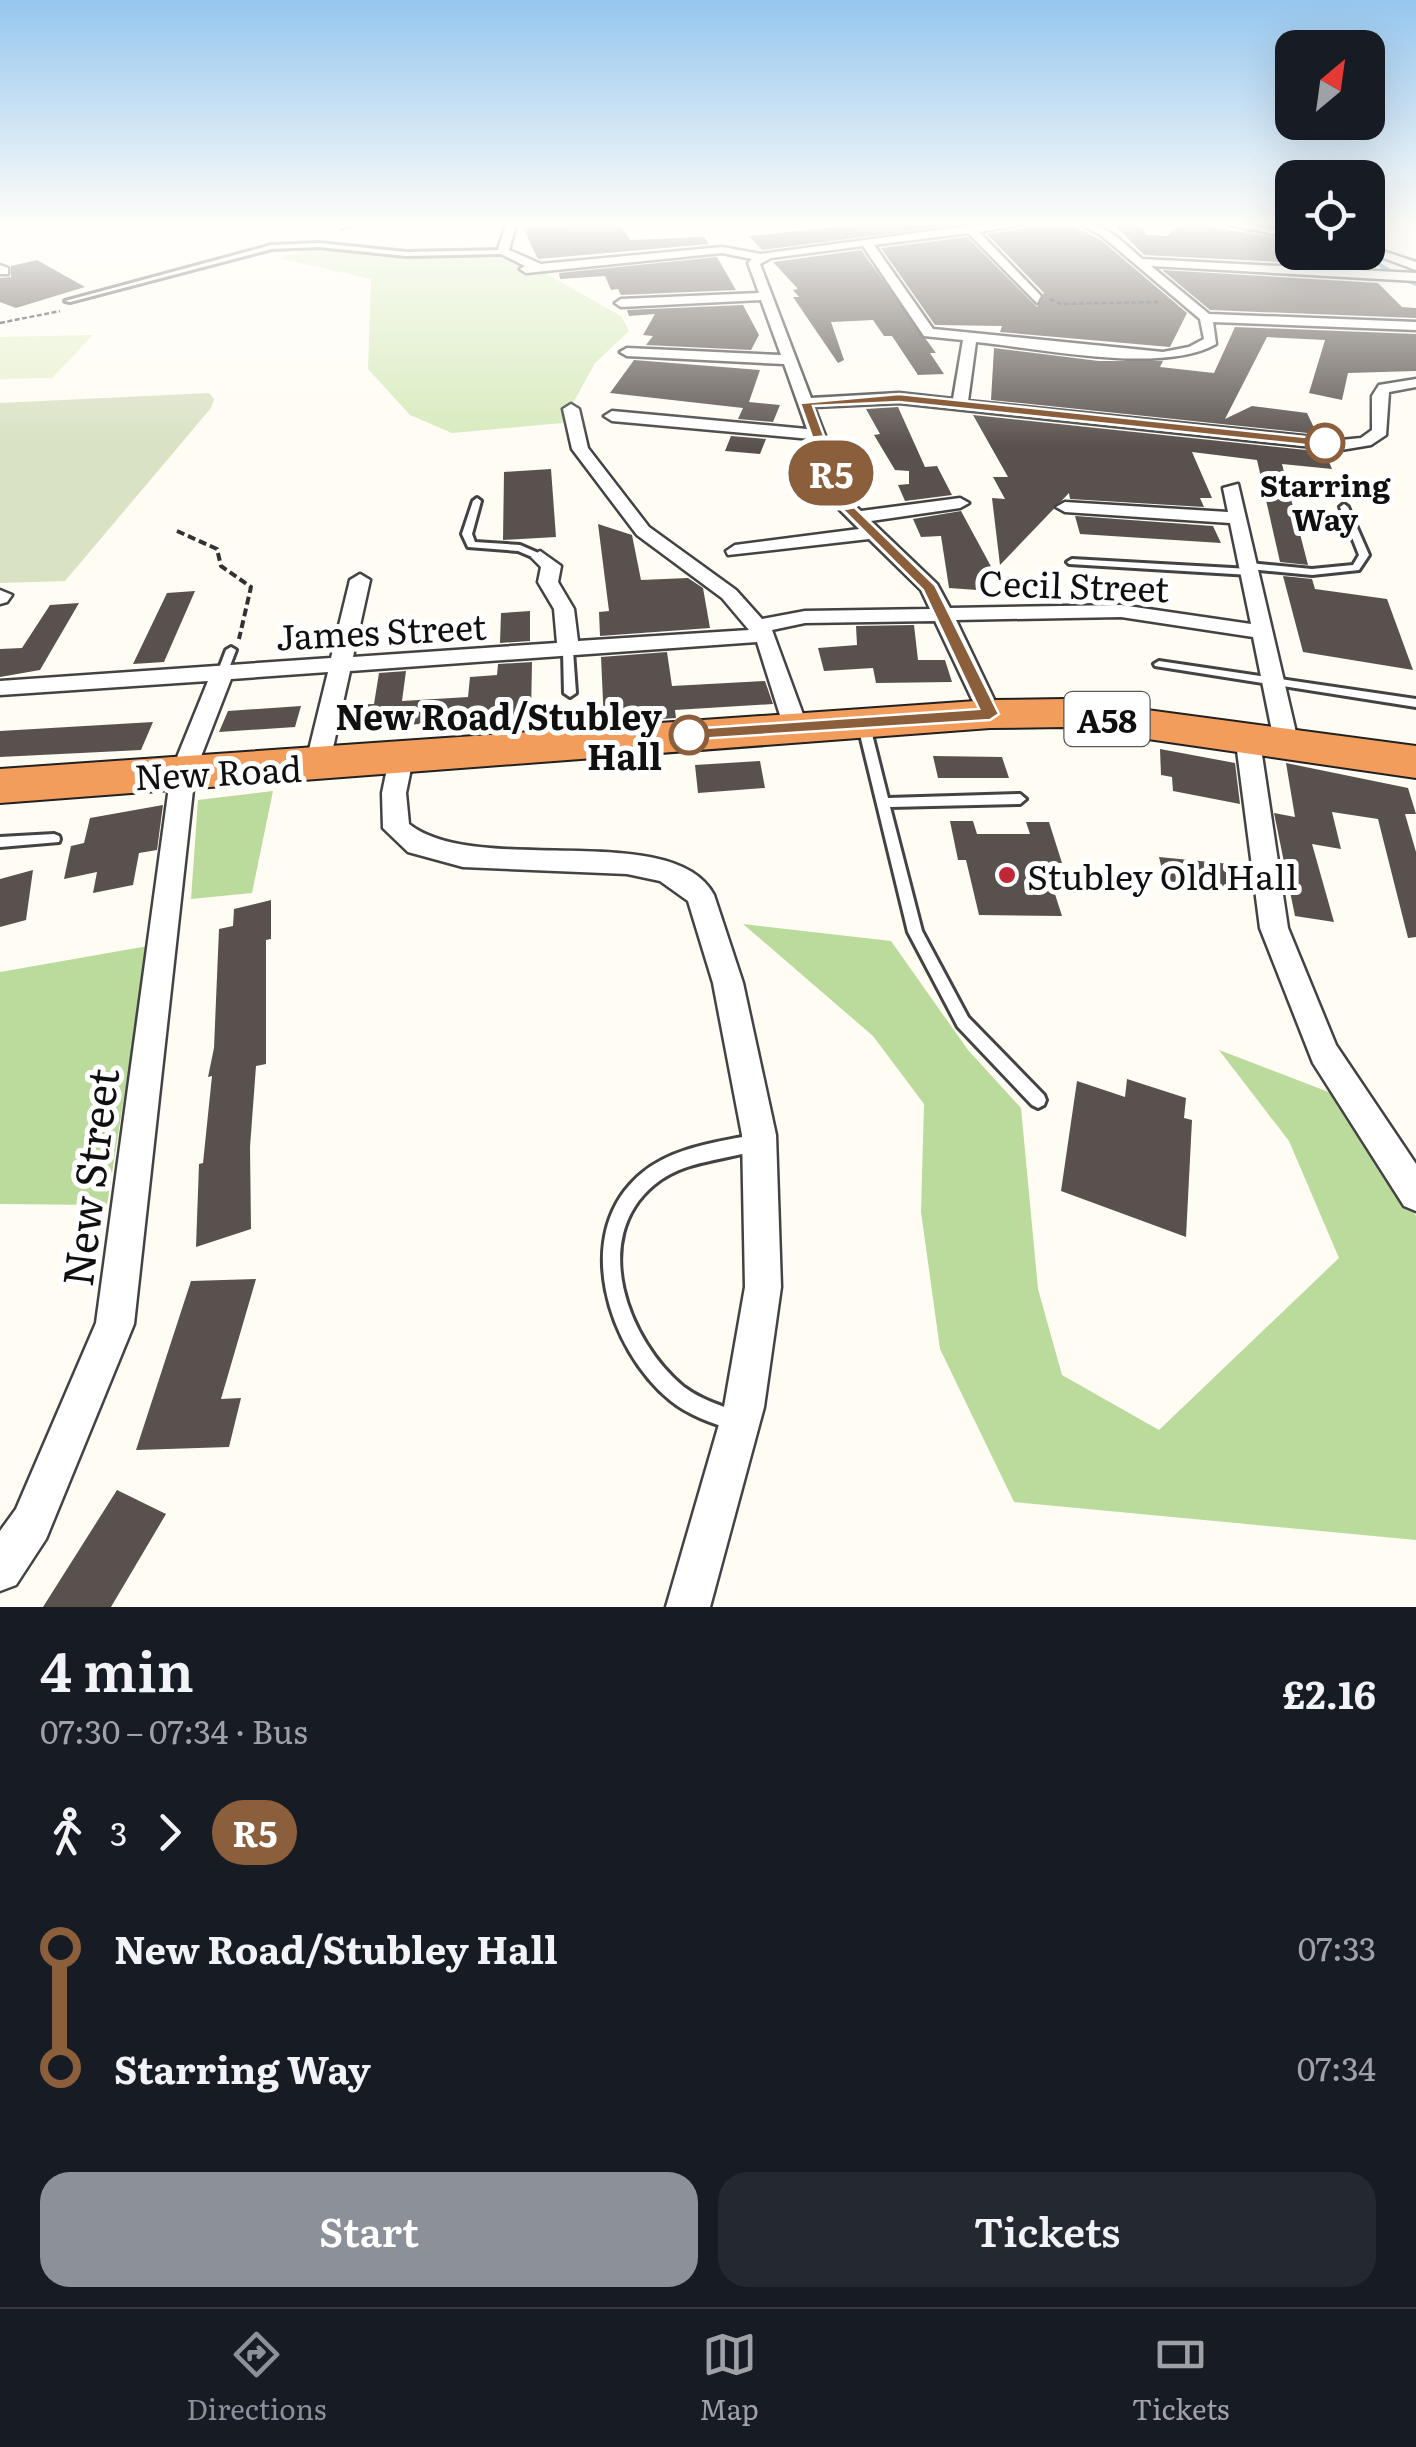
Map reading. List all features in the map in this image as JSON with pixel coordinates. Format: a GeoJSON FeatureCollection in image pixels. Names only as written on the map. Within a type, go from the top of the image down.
{"type":"FeatureCollection","features":[{"type":"Feature","properties":{"kind":"highway","name":"A58"},"geometry":{"type":"LineString","coordinates":[[796,728],[990,714],[1065,714],[1266,738],[1416,762]]}},
{"type":"Feature","properties":{"kind":"highway","name":"New Road"},"geometry":{"type":"LineString","coordinates":[[0,786],[317,766],[796,728]]}},
{"type":"Feature","properties":{"kind":"street"},"geometry":{"type":"LineString","coordinates":[[622,303],[746,297]]}},
{"type":"Feature","properties":{"kind":"street"},"geometry":{"type":"LineString","coordinates":[[766,297],[842,502],[930,588],[990,714]]}},
{"type":"Feature","properties":{"kind":"street"},"geometry":{"type":"LineString","coordinates":[[905,297],[930,333],[1163,356],[1194,352],[1211,341],[1206,318]]}},
{"type":"Feature","properties":{"kind":"street"},"geometry":{"type":"LineString","coordinates":[[1180,297],[1206,318],[1416,326]]}},
{"type":"Feature","properties":{"kind":"street"},"geometry":{"type":"LineString","coordinates":[[960,404],[970,339]]}},
{"type":"Feature","properties":{"kind":"street"},"geometry":{"type":"LineString","coordinates":[[627,352],[790,360]]}},
{"type":"Feature","properties":{"kind":"street"},"geometry":{"type":"LineString","coordinates":[[806,403],[899,398],[1341,445],[1365,442],[1380,432],[1379,396],[1384,388],[1416,383]]}},
{"type":"Feature","properties":{"kind":"street"},"geometry":{"type":"LineString","coordinates":[[571,409],[580,449],[643,531],[729,594],[761,630],[796,728]]}},
{"type":"Feature","properties":{"kind":"street"},"geometry":{"type":"LineString","coordinates":[[612,416],[817,435]]}},
{"type":"Feature","properties":{"kind":"street"},"geometry":{"type":"LineString","coordinates":[[1232,488],[1273,680],[1266,738],[1274,928],[1324,1053],[1416,1194]]}},
{"type":"Feature","properties":{"kind":"street"},"geometry":{"type":"LineString","coordinates":[[856,517],[960,503]]}},
{"type":"Feature","properties":{"kind":"street"},"geometry":{"type":"LineString","coordinates":[[1065,507],[1238,518]]}},
{"type":"Feature","properties":{"kind":"street"},"geometry":{"type":"LineString","coordinates":[[735,551],[873,532]]}},
{"type":"Feature","properties":{"kind":"street"},"geometry":{"type":"LineString","coordinates":[[540,556],[551,566],[548,582],[564,609],[568,651]]}},
{"type":"Feature","properties":{"kind":"street"},"geometry":{"type":"LineString","coordinates":[[317,766],[337,666],[360,580]]}},
{"type":"Feature","properties":{"kind":"street","name":"Cecil Street"},"geometry":{"type":"LineString","coordinates":[[761,630],[805,617],[1121,610],[1260,632]]}},
{"type":"Feature","properties":{"kind":"street","name":"James Street"},"geometry":{"type":"LineString","coordinates":[[0,688],[227,660],[337,666],[568,651],[761,630]]}},
{"type":"Feature","properties":{"kind":"street","name":"New Street"},"geometry":{"type":"LineString","coordinates":[[0,1568],[30,1524],[115,1324],[183,772],[227,660]]}},
{"type":"Feature","properties":{"kind":"street"},"geometry":{"type":"LineString","coordinates":[[400,759],[394,793],[396,828],[417,845],[463,857],[627,864],[667,872],[700,895],[728,983],[759,1142],[764,1287],[740,1422],[688,1607]]}},
{"type":"Feature","properties":{"kind":"lane"},"geometry":{"type":"LineString","coordinates":[[68,300],[80,297]]}},
{"type":"Feature","properties":{"kind":"lane"},"geometry":{"type":"LineString","coordinates":[[476,501],[468,542],[483,548],[520,548],[540,556]]}},
{"type":"Feature","properties":{"kind":"lane"},"geometry":{"type":"LineString","coordinates":[[1072,562],[1312,572],[1356,568],[1364,555],[1344,507]]}},
{"type":"Feature","properties":{"kind":"lane"},"geometry":{"type":"LineString","coordinates":[[568,651],[570,693]]}},
{"type":"Feature","properties":{"kind":"lane"},"geometry":{"type":"LineString","coordinates":[[1159,664],[1416,702]]}},
{"type":"Feature","properties":{"kind":"lane"},"geometry":{"type":"LineString","coordinates":[[863,722],[915,932],[963,1022],[1038,1100]]}},
{"type":"Feature","properties":{"kind":"lane"},"geometry":{"type":"LineString","coordinates":[[883,804],[1020,799]]}},
{"type":"Feature","properties":{"kind":"lane"},"geometry":{"type":"LineString","coordinates":[[0,842],[54,839]]}},
{"type":"Feature","properties":{"kind":"lane"},"geometry":{"type":"LineString","coordinates":[[740,1422],[712,1414],[676,1393],[638,1352],[619,1304],[608,1250],[624,1210],[645,1180],[683,1158],[759,1142]]}},
{"type":"Feature","properties":{"kind":"path"},"geometry":{"type":"LineString","coordinates":[[1037,299],[1061,304],[1186,302]]}},
{"type":"Feature","properties":{"kind":"path"},"geometry":{"type":"LineString","coordinates":[[177,531],[217,548],[221,566],[251,587],[239,640],[227,660]]}},
{"type":"Feature","properties":{"kind":"green space"},"geometry":{"type":"Polygon","coordinates":[[[370,297],[587,297],[621,316],[629,331],[595,363],[562,423],[452,433],[410,415],[368,369],[370,297]]]}},
{"type":"Feature","properties":{"kind":"green space"},"geometry":{"type":"Polygon","coordinates":[[[93,335],[52,378],[0,379],[0,337],[93,335]]]}},
{"type":"Feature","properties":{"kind":"green space"},"geometry":{"type":"Polygon","coordinates":[[[209,393],[214,399],[211,408],[65,581],[0,583],[0,403],[209,393]]]}},
{"type":"Feature","properties":{"kind":"green space"},"geometry":{"type":"Polygon","coordinates":[[[273,791],[252,893],[191,899],[198,800],[273,791]]]}},
{"type":"Feature","properties":{"kind":"green space"},"geometry":{"type":"Polygon","coordinates":[[[743,924],[891,941],[968,1050],[1021,1108],[1038,1289],[1062,1375],[1159,1430],[1339,1258],[1289,1141],[1219,1050],[1339,1096],[1416,1216],[1416,1540],[1014,1502],[940,1349],[921,1212],[924,1104],[873,1036],[743,924]]]}},
{"type":"Feature","properties":{"kind":"green space"},"geometry":{"type":"Polygon","coordinates":[[[148,946],[107,1205],[0,1204],[0,972],[148,946]]]}},
{"type":"Feature","properties":{"kind":"building"},"geometry":{"type":"Polygon","coordinates":[[[0,297],[52,297],[16,308],[0,302],[0,297]]]}},
{"type":"Feature","properties":{"kind":"building"},"geometry":{"type":"Polygon","coordinates":[[[793,297],[895,297],[936,353],[930,353],[944,374],[918,375],[892,336],[884,336],[873,320],[831,322],[844,360],[838,363],[793,297]]]}},
{"type":"Feature","properties":{"kind":"building"},"geometry":{"type":"Polygon","coordinates":[[[915,297],[1027,297],[1037,307],[1042,297],[1168,297],[1187,313],[1170,347],[1000,332],[1002,326],[935,325],[915,297]]]}},
{"type":"Feature","properties":{"kind":"building"},"geometry":{"type":"Polygon","coordinates":[[[1194,297],[1392,297],[1402,307],[1416,308],[1416,318],[1210,310],[1194,297]]]}},
{"type":"Feature","properties":{"kind":"building"},"geometry":{"type":"Polygon","coordinates":[[[743,305],[759,335],[751,350],[646,345],[653,336],[643,335],[655,314],[629,316],[627,310],[743,305]]]}},
{"type":"Feature","properties":{"kind":"building"},"geometry":{"type":"Polygon","coordinates":[[[1235,327],[1416,334],[1416,371],[1348,373],[1342,400],[1309,393],[1325,340],[1267,337],[1225,419],[1252,406],[1307,413],[1317,434],[991,400],[994,348],[1099,361],[1163,361],[1160,367],[1214,373],[1235,327]]]}},
{"type":"Feature","properties":{"kind":"building"},"geometry":{"type":"Polygon","coordinates":[[[634,360],[760,370],[749,402],[780,405],[773,422],[738,419],[743,408],[610,393],[634,360]]]}},
{"type":"Feature","properties":{"kind":"building"},"geometry":{"type":"Polygon","coordinates":[[[898,407],[925,467],[937,466],[952,495],[905,501],[898,485],[909,484],[909,471],[895,470],[874,435],[880,434],[866,409],[898,407]]]}},
{"type":"Feature","properties":{"kind":"building"},"geometry":{"type":"Polygon","coordinates":[[[973,415],[1325,452],[1332,469],[1282,464],[1308,565],[1280,562],[1257,460],[1192,452],[1212,498],[1200,498],[1204,507],[1070,499],[1069,493],[1000,565],[992,498],[1005,499],[993,477],[1008,477],[973,415]]]}},
{"type":"Feature","properties":{"kind":"building"},"geometry":{"type":"Polygon","coordinates":[[[731,436],[766,439],[760,454],[725,451],[731,436]]]}},
{"type":"Feature","properties":{"kind":"building"},"geometry":{"type":"Polygon","coordinates":[[[551,469],[556,537],[503,540],[504,472],[551,469]]]}},
{"type":"Feature","properties":{"kind":"building"},"geometry":{"type":"Polygon","coordinates":[[[961,511],[994,572],[977,590],[949,588],[941,536],[921,537],[913,519],[961,511]]]}},
{"type":"Feature","properties":{"kind":"building"},"geometry":{"type":"Polygon","coordinates":[[[1075,516],[1213,526],[1221,543],[1080,534],[1075,516]]]}},
{"type":"Feature","properties":{"kind":"building"},"geometry":{"type":"Polygon","coordinates":[[[598,524],[632,535],[641,580],[688,578],[703,588],[710,628],[600,636],[599,612],[609,611],[598,524]]]}},
{"type":"Feature","properties":{"kind":"building"},"geometry":{"type":"Polygon","coordinates":[[[1283,576],[1312,579],[1315,589],[1387,599],[1413,670],[1303,652],[1283,576]]]}},
{"type":"Feature","properties":{"kind":"building"},"geometry":{"type":"Polygon","coordinates":[[[195,591],[164,662],[133,664],[167,593],[195,591]]]}},
{"type":"Feature","properties":{"kind":"building"},"geometry":{"type":"Polygon","coordinates":[[[79,603],[40,670],[0,677],[0,649],[22,648],[50,605],[79,603]]]}},
{"type":"Feature","properties":{"kind":"building"},"geometry":{"type":"Polygon","coordinates":[[[530,611],[530,641],[500,643],[501,613],[530,611]]]}},
{"type":"Feature","properties":{"kind":"building"},"geometry":{"type":"Polygon","coordinates":[[[914,625],[918,660],[945,660],[952,682],[876,683],[873,668],[824,671],[818,648],[857,645],[856,626],[914,625]]]}},
{"type":"Feature","properties":{"kind":"building"},"geometry":{"type":"Polygon","coordinates":[[[667,652],[672,686],[765,681],[773,704],[675,710],[676,718],[604,723],[601,657],[667,652]]]}},
{"type":"Feature","properties":{"kind":"building"},"geometry":{"type":"Polygon","coordinates":[[[532,662],[531,717],[342,729],[348,705],[374,704],[379,673],[406,671],[402,701],[468,697],[470,677],[497,675],[498,664],[532,662]]]}},
{"type":"Feature","properties":{"kind":"building"},"geometry":{"type":"Polygon","coordinates":[[[301,706],[295,727],[219,732],[228,711],[301,706]]]}},
{"type":"Feature","properties":{"kind":"building"},"geometry":{"type":"Polygon","coordinates":[[[153,722],[141,750],[0,757],[0,731],[153,722]]]}},
{"type":"Feature","properties":{"kind":"building"},"geometry":{"type":"Polygon","coordinates":[[[1160,749],[1235,763],[1240,804],[1173,791],[1172,777],[1161,775],[1160,749]]]}},
{"type":"Feature","properties":{"kind":"building"},"geometry":{"type":"Polygon","coordinates":[[[933,756],[1002,757],[1009,778],[938,778],[933,756]]]}},
{"type":"Feature","properties":{"kind":"building"},"geometry":{"type":"Polygon","coordinates":[[[760,761],[765,788],[698,793],[695,765],[760,761]]]}},
{"type":"Feature","properties":{"kind":"building"},"geometry":{"type":"Polygon","coordinates":[[[1286,763],[1408,788],[1416,814],[1405,814],[1416,852],[1416,937],[1408,938],[1378,819],[1332,812],[1341,849],[1312,844],[1334,922],[1295,916],[1274,813],[1295,817],[1286,763]]]}},
{"type":"Feature","properties":{"kind":"building"},"geometry":{"type":"Polygon","coordinates":[[[163,805],[157,850],[139,853],[133,885],[93,893],[97,872],[64,879],[71,846],[84,843],[90,818],[163,805]]]}},
{"type":"Feature","properties":{"kind":"building","name":"Stubley Old Hall"},"geometry":{"type":"Polygon","coordinates":[[[950,821],[973,821],[977,834],[1030,834],[1026,822],[1049,822],[1062,863],[1045,863],[1062,916],[979,915],[966,860],[958,860],[950,821]]]}},
{"type":"Feature","properties":{"kind":"building"},"geometry":{"type":"Polygon","coordinates":[[[1159,857],[1240,865],[1248,889],[1165,881],[1159,857]]]}},
{"type":"Feature","properties":{"kind":"building"},"geometry":{"type":"Polygon","coordinates":[[[33,870],[26,920],[0,927],[0,879],[33,870]]]}},
{"type":"Feature","properties":{"kind":"building"},"geometry":{"type":"Polygon","coordinates":[[[271,900],[271,939],[266,940],[266,1064],[256,1066],[250,1147],[251,1229],[196,1247],[199,1164],[203,1163],[212,1076],[208,1077],[214,1048],[219,929],[233,926],[234,909],[271,900]]]}},
{"type":"Feature","properties":{"kind":"building"},"geometry":{"type":"Polygon","coordinates":[[[1127,1079],[1186,1098],[1184,1118],[1192,1120],[1186,1237],[1061,1191],[1077,1081],[1125,1097],[1127,1079]]]}},
{"type":"Feature","properties":{"kind":"building"},"geometry":{"type":"Polygon","coordinates":[[[256,1279],[221,1399],[241,1398],[229,1447],[136,1450],[191,1281],[256,1279]]]}},
{"type":"Feature","properties":{"kind":"building"},"geometry":{"type":"Polygon","coordinates":[[[117,1490],[166,1514],[111,1607],[43,1607],[117,1490]]]}},
{"type":"Feature","properties":{"kind":"bus line","name":"R5"},"geometry":{"type":"LineString","coordinates":[[689,735],[990,714],[930,588],[842,502],[806,403],[899,398],[1325,443]]}},
{"type":"Feature","properties":{"kind":"place","name":"Starring Way"},"geometry":{"type":"Point","coordinates":[1325,443]}},
{"type":"Feature","properties":{"kind":"place","name":"New Road/Stubley Hall"},"geometry":{"type":"Point","coordinates":[689,735]}},
{"type":"Feature","properties":{"kind":"place","name":"Stubley Old Hall"},"geometry":{"type":"Point","coordinates":[1007,875]}}]}
